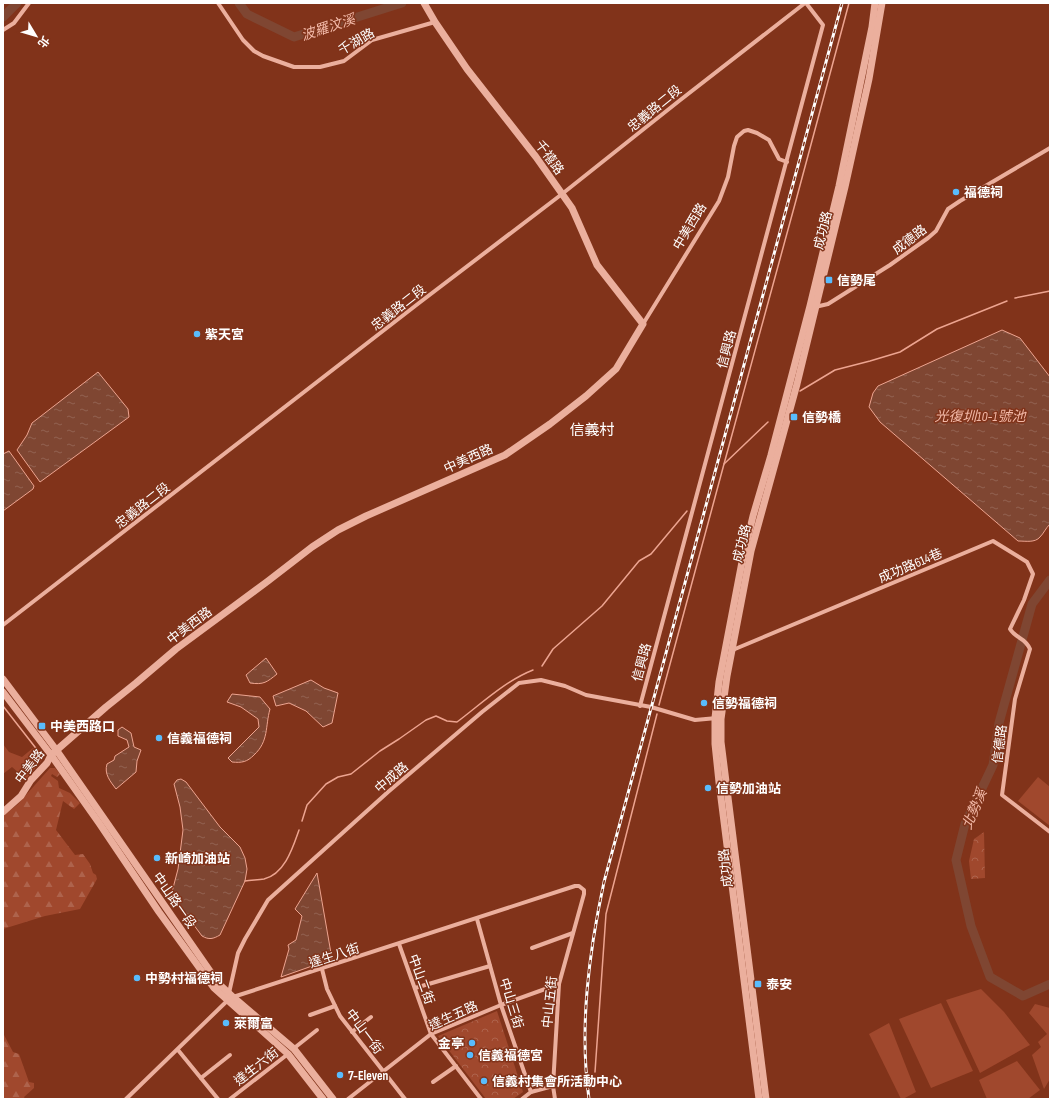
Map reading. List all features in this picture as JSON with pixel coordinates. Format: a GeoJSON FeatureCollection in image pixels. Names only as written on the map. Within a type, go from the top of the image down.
{"type":"FeatureCollection","features":[{"type":"Feature","properties":{"kind":"street"},"geometry":{"type":"LineString","coordinates":[[3,30],[14,23],[29,3]]}},
{"type":"Feature","properties":{"kind":"street","name":"千湖路"},"geometry":{"type":"LineString","coordinates":[[218,3],[243,40],[254,51],[263,56],[294,67],[320,68],[344,61],[372,40],[435,22]]}},
{"type":"Feature","properties":{"kind":"street","name":"信興路"},"geometry":{"type":"LineString","coordinates":[[640,706],[823,26],[805,3]]}},
{"type":"Feature","properties":{"kind":"street","name":"忠義路二段"},"geometry":{"type":"LineString","coordinates":[[3,625],[419,302],[562,194],[805,3]]}},
{"type":"Feature","properties":{"kind":"street","name":"成功路"},"geometry":{"type":"LineString","coordinates":[[759,1099],[758,1068],[718,718],[727,676],[729,649],[751,551],[797,384],[872,27],[875,3]]}},
{"type":"Feature","properties":{"kind":"street","name":"成功路"},"geometry":{"type":"LineString","coordinates":[[813,307],[845,187],[870,79],[882,3]]}},
{"type":"Feature","properties":{"kind":"street","name":"千禧路"},"geometry":{"type":"LineString","coordinates":[[426,6],[467,69],[536,157],[572,208],[597,265],[643,324]]}},
{"type":"Feature","properties":{"kind":"street","name":"中美西路"},"geometry":{"type":"LineString","coordinates":[[54,753],[106,706],[176,649],[312,547],[338,530],[366,516],[505,455],[550,424],[586,396],[616,369],[719,201],[728,176],[737,137],[744,130],[757,133],[769,140],[779,159],[787,162]]}},
{"type":"Feature","properties":{"kind":"street","name":"成德路"},"geometry":{"type":"LineString","coordinates":[[813,307],[828,304],[890,265],[936,231],[948,208],[1050,148]]}},
{"type":"Feature","properties":{"kind":"street","name":"成功路614巷"},"geometry":{"type":"LineString","coordinates":[[729,649],[735,650],[993,541],[1027,562],[1033,574],[1024,600],[1010,629],[1012,634]]}},
{"type":"Feature","properties":{"kind":"street","name":"信德路"},"geometry":{"type":"LineString","coordinates":[[1012,634],[1024,640],[1030,650],[1015,699],[1002,794],[1050,832]]}},
{"type":"Feature","properties":{"kind":"street","name":"中山路一段"},"geometry":{"type":"LineString","coordinates":[[3,679],[102,821],[212,986],[229,997],[291,1051],[333,1099]]}},
{"type":"Feature","properties":{"kind":"street","name":"中成路"},"geometry":{"type":"LineString","coordinates":[[229,997],[238,953],[268,900],[388,792],[519,683],[541,680],[565,686],[586,695],[651,707],[695,720],[718,718]]}},
{"type":"Feature","properties":{"kind":"street","name":"中山路一段"},"geometry":{"type":"LineString","coordinates":[[3,692],[54,753]]}},
{"type":"Feature","properties":{"kind":"street","name":"中美路"},"geometry":{"type":"LineString","coordinates":[[3,812],[21,796],[31,780],[54,753]]}},
{"type":"Feature","properties":{"kind":"street","name":"達生八街"},"geometry":{"type":"LineString","coordinates":[[126,1099],[178,1050],[229,997],[322,969],[575,886],[581,887]]}},
{"type":"Feature","properties":{"kind":"street","name":"中山五街"},"geometry":{"type":"LineString","coordinates":[[555,1099],[553,1086],[559,984],[584,894],[584,890],[581,887]]}},
{"type":"Feature","properties":{"kind":"street","name":"中山三街"},"geometry":{"type":"LineString","coordinates":[[476,919],[501,1005],[531,1092]]}},
{"type":"Feature","properties":{"kind":"street"},"geometry":{"type":"LineString","coordinates":[[532,948],[573,933]]}},
{"type":"Feature","properties":{"kind":"street","name":"中山二街"},"geometry":{"type":"LineString","coordinates":[[399,944],[431,1034],[481,1099]]}},
{"type":"Feature","properties":{"kind":"street"},"geometry":{"type":"LineString","coordinates":[[415,988],[490,966]]}},
{"type":"Feature","properties":{"kind":"street","name":"中山一街"},"geometry":{"type":"LineString","coordinates":[[322,969],[327,990],[340,1016],[404,1099]]}},
{"type":"Feature","properties":{"kind":"street","name":"達生五路"},"geometry":{"type":"LineString","coordinates":[[348,1099],[431,1034],[501,1005],[559,984]]}},
{"type":"Feature","properties":{"kind":"street"},"geometry":{"type":"LineString","coordinates":[[310,1015],[335,1006]]}},
{"type":"Feature","properties":{"kind":"street"},"geometry":{"type":"LineString","coordinates":[[352,1032],[372,1017]]}},
{"type":"Feature","properties":{"kind":"street","name":"達生六街"},"geometry":{"type":"LineString","coordinates":[[230,1099],[317,1030]]}},
{"type":"Feature","properties":{"kind":"street"},"geometry":{"type":"LineString","coordinates":[[178,1050],[218,1099]]}},
{"type":"Feature","properties":{"kind":"street","name":"中山路一段"},"geometry":{"type":"LineString","coordinates":[[291,1051],[323,1099]]}},
{"type":"Feature","properties":{"kind":"street"},"geometry":{"type":"LineString","coordinates":[[201,1078],[230,1054]]}},
{"type":"Feature","properties":{"kind":"street"},"geometry":{"type":"LineString","coordinates":[[433,1082],[456,1066]]}},
{"type":"Feature","properties":{"kind":"street","name":"成功路"},"geometry":{"type":"LineString","coordinates":[[758,1068],[766,1099]]}},
{"type":"Feature","properties":{"kind":"street"},"geometry":{"type":"LineString","coordinates":[[522,1099],[531,1092],[553,1086]]}},
{"type":"Feature","properties":{"kind":"green space"},"geometry":{"type":"Polygon","coordinates":[[[3,744],[9,752],[22,757],[33,748],[42,760],[26,779],[12,767],[3,774],[3,744]]]}},
{"type":"Feature","properties":{"kind":"green space"},"geometry":{"type":"Polygon","coordinates":[[[50,768],[55,768],[60,774],[57,777],[52,774],[51,776],[58,781],[59,788],[70,793],[80,803],[74,809],[63,801],[56,830],[75,855],[83,854],[90,864],[97,879],[80,909],[45,916],[3,929],[3,816],[18,804],[50,768]]]}},
{"type":"Feature","properties":{"kind":"green space"},"geometry":{"type":"Polygon","coordinates":[[[1038,777],[1050,787],[1050,826],[1018,801],[1038,777]]]}},
{"type":"Feature","properties":{"kind":"green space"},"geometry":{"type":"Polygon","coordinates":[[[984,832],[985,878],[971,879],[969,861],[974,839],[984,832]]]}},
{"type":"Feature","properties":{"kind":"green space"},"geometry":{"type":"Polygon","coordinates":[[[981,989],[1004,1012],[1030,1045],[980,1073],[946,1000],[981,989]]]}},
{"type":"Feature","properties":{"kind":"green space"},"geometry":{"type":"Polygon","coordinates":[[[941,1003],[973,1071],[931,1088],[899,1019],[941,1003]]]}},
{"type":"Feature","properties":{"kind":"green space"},"geometry":{"type":"Polygon","coordinates":[[[1035,1004],[1050,1008],[1050,1079],[1044,1089],[1032,1055],[1041,1047],[1038,1042],[1047,1034],[1029,1013],[1035,1004]]]}},
{"type":"Feature","properties":{"kind":"green space"},"geometry":{"type":"Polygon","coordinates":[[[497,1011],[523,1092],[513,1099],[486,1099],[438,1036],[497,1011]]]}},
{"type":"Feature","properties":{"kind":"green space"},"geometry":{"type":"Polygon","coordinates":[[[889,1023],[916,1092],[903,1099],[901,1099],[869,1034],[889,1023]]]}},
{"type":"Feature","properties":{"kind":"green space"},"geometry":{"type":"Polygon","coordinates":[[[3,1033],[13,1052],[19,1054],[29,1082],[34,1083],[34,1088],[24,1097],[25,1099],[3,1099],[3,1033]]]}},
{"type":"Feature","properties":{"kind":"green space"},"geometry":{"type":"Polygon","coordinates":[[[1017,1061],[1040,1090],[1028,1099],[987,1099],[979,1080],[1017,1061]]]}},
{"type":"Feature","properties":{"kind":"water","name":"光復圳10-1號池"},"geometry":{"type":"Polygon","coordinates":[[[1002,330],[1020,338],[1050,377],[1050,524],[1038,539],[1033,541],[1018,541],[880,422],[869,407],[873,393],[878,386],[1002,330]]]}},
{"type":"Feature","properties":{"kind":"water"},"geometry":{"type":"Polygon","coordinates":[[[98,372],[128,409],[129,417],[40,482],[17,450],[27,435],[32,423],[98,372]]]}},
{"type":"Feature","properties":{"kind":"water"},"geometry":{"type":"Polygon","coordinates":[[[9,451],[34,486],[33,489],[3,511],[3,454],[9,451]]]}},
{"type":"Feature","properties":{"kind":"water"},"geometry":{"type":"Polygon","coordinates":[[[266,658],[277,674],[271,679],[259,684],[250,683],[246,675],[266,658]]]}},
{"type":"Feature","properties":{"kind":"water"},"geometry":{"type":"Polygon","coordinates":[[[311,680],[324,688],[338,693],[332,723],[323,727],[306,711],[289,703],[276,706],[273,696],[311,680]]]}},
{"type":"Feature","properties":{"kind":"water"},"geometry":{"type":"Polygon","coordinates":[[[232,694],[260,697],[270,709],[266,734],[259,750],[247,761],[242,762],[232,762],[228,758],[259,727],[258,719],[241,707],[227,702],[232,694]]]}},
{"type":"Feature","properties":{"kind":"water"},"geometry":{"type":"Polygon","coordinates":[[[122,727],[131,733],[134,747],[141,750],[137,761],[136,772],[116,789],[108,777],[106,768],[107,764],[114,760],[115,756],[129,747],[127,740],[118,736],[118,730],[122,727]]]}},
{"type":"Feature","properties":{"kind":"water"},"geometry":{"type":"Polygon","coordinates":[[[181,779],[186,782],[220,827],[240,847],[245,858],[247,869],[245,881],[220,935],[213,938],[202,936],[173,897],[172,892],[178,869],[183,830],[180,807],[174,784],[177,780],[181,779]]]}},
{"type":"Feature","properties":{"kind":"water"},"geometry":{"type":"Polygon","coordinates":[[[317,873],[332,959],[281,977],[289,949],[288,945],[296,940],[302,916],[295,909],[317,873]]]}},
{"type":"Feature","properties":{"kind":"waterway","name":"波羅汶溪"},"geometry":{"type":"LineString","coordinates":[[3,17],[17,3]]}},
{"type":"Feature","properties":{"kind":"waterway","name":"波羅汶溪"},"geometry":{"type":"LineString","coordinates":[[239,3],[247,14],[294,37],[402,3]]}},
{"type":"Feature","properties":{"kind":"waterway"},"geometry":{"type":"LineString","coordinates":[[724,464],[849,3]]}},
{"type":"Feature","properties":{"kind":"waterway"},"geometry":{"type":"LineString","coordinates":[[1015,298],[1050,291]]}},
{"type":"Feature","properties":{"kind":"waterway"},"geometry":{"type":"LineString","coordinates":[[800,391],[835,370],[900,352],[937,329],[1007,301]]}},
{"type":"Feature","properties":{"kind":"waterway"},"geometry":{"type":"LineString","coordinates":[[659,705],[724,464],[768,422]]}},
{"type":"Feature","properties":{"kind":"waterway"},"geometry":{"type":"LineString","coordinates":[[542,666],[553,649],[602,606],[639,561],[651,554],[687,511]]}},
{"type":"Feature","properties":{"kind":"waterway","name":"北勢溪"},"geometry":{"type":"LineString","coordinates":[[1050,580],[1032,604],[999,723],[993,765],[965,824],[956,860],[971,926],[990,977],[1023,996],[1050,984]]}},
{"type":"Feature","properties":{"kind":"waterway"},"geometry":{"type":"LineString","coordinates":[[302,821],[307,805],[326,784],[338,777],[351,774],[380,751],[426,720],[436,716],[447,721],[457,722],[513,680],[533,670]]}},
{"type":"Feature","properties":{"kind":"waterway"},"geometry":{"type":"LineString","coordinates":[[3,706],[42,756]]}},
{"type":"Feature","properties":{"kind":"waterway"},"geometry":{"type":"LineString","coordinates":[[595,1072],[606,914],[657,714]]}},
{"type":"Feature","properties":{"kind":"waterway"},"geometry":{"type":"LineString","coordinates":[[245,881],[264,879],[277,872],[283,866],[291,852],[299,830]]}},
{"type":"Feature","properties":{"kind":"railway"},"geometry":{"type":"LineString","coordinates":[[589,1099],[586,1072],[585,1017],[590,962],[604,882],[842,3]]}},
{"type":"Feature","properties":{"kind":"place","name":"福德祠"},"geometry":{"type":"Point","coordinates":[956,192]}},
{"type":"Feature","properties":{"kind":"place","name":"信勢尾"},"geometry":{"type":"Point","coordinates":[829,280]}},
{"type":"Feature","properties":{"kind":"place","name":"紫天宮"},"geometry":{"type":"Point","coordinates":[197,334]}},
{"type":"Feature","properties":{"kind":"place","name":"信勢橋"},"geometry":{"type":"Point","coordinates":[794,417]}},
{"type":"Feature","properties":{"kind":"place","name":"信勢福德祠"},"geometry":{"type":"Point","coordinates":[704,703]}},
{"type":"Feature","properties":{"kind":"place","name":"中美西路口"},"geometry":{"type":"Point","coordinates":[42,726]}},
{"type":"Feature","properties":{"kind":"place","name":"信義福德祠"},"geometry":{"type":"Point","coordinates":[159,738]}},
{"type":"Feature","properties":{"kind":"place","name":"信勢加油站"},"geometry":{"type":"Point","coordinates":[708,788]}},
{"type":"Feature","properties":{"kind":"place","name":"新崎加油站"},"geometry":{"type":"Point","coordinates":[157,858]}},
{"type":"Feature","properties":{"kind":"place","name":"中勢村福德祠"},"geometry":{"type":"Point","coordinates":[137,978]}},
{"type":"Feature","properties":{"kind":"place","name":"泰安"},"geometry":{"type":"Point","coordinates":[758,984]}},
{"type":"Feature","properties":{"kind":"place","name":"萊爾富"},"geometry":{"type":"Point","coordinates":[226,1023]}},
{"type":"Feature","properties":{"kind":"place","name":"金亭"},"geometry":{"type":"Point","coordinates":[472,1043]}},
{"type":"Feature","properties":{"kind":"place","name":"信義福德宮"},"geometry":{"type":"Point","coordinates":[470,1055]}},
{"type":"Feature","properties":{"kind":"place","name":"7-Eleven"},"geometry":{"type":"Point","coordinates":[340,1075]}},
{"type":"Feature","properties":{"kind":"place","name":"信義村集會所活動中心"},"geometry":{"type":"Point","coordinates":[484,1081]}},
{"type":"Feature","properties":{"kind":"district","name":"信義村"},"geometry":{"type":"Point","coordinates":[592,430]}}]}
